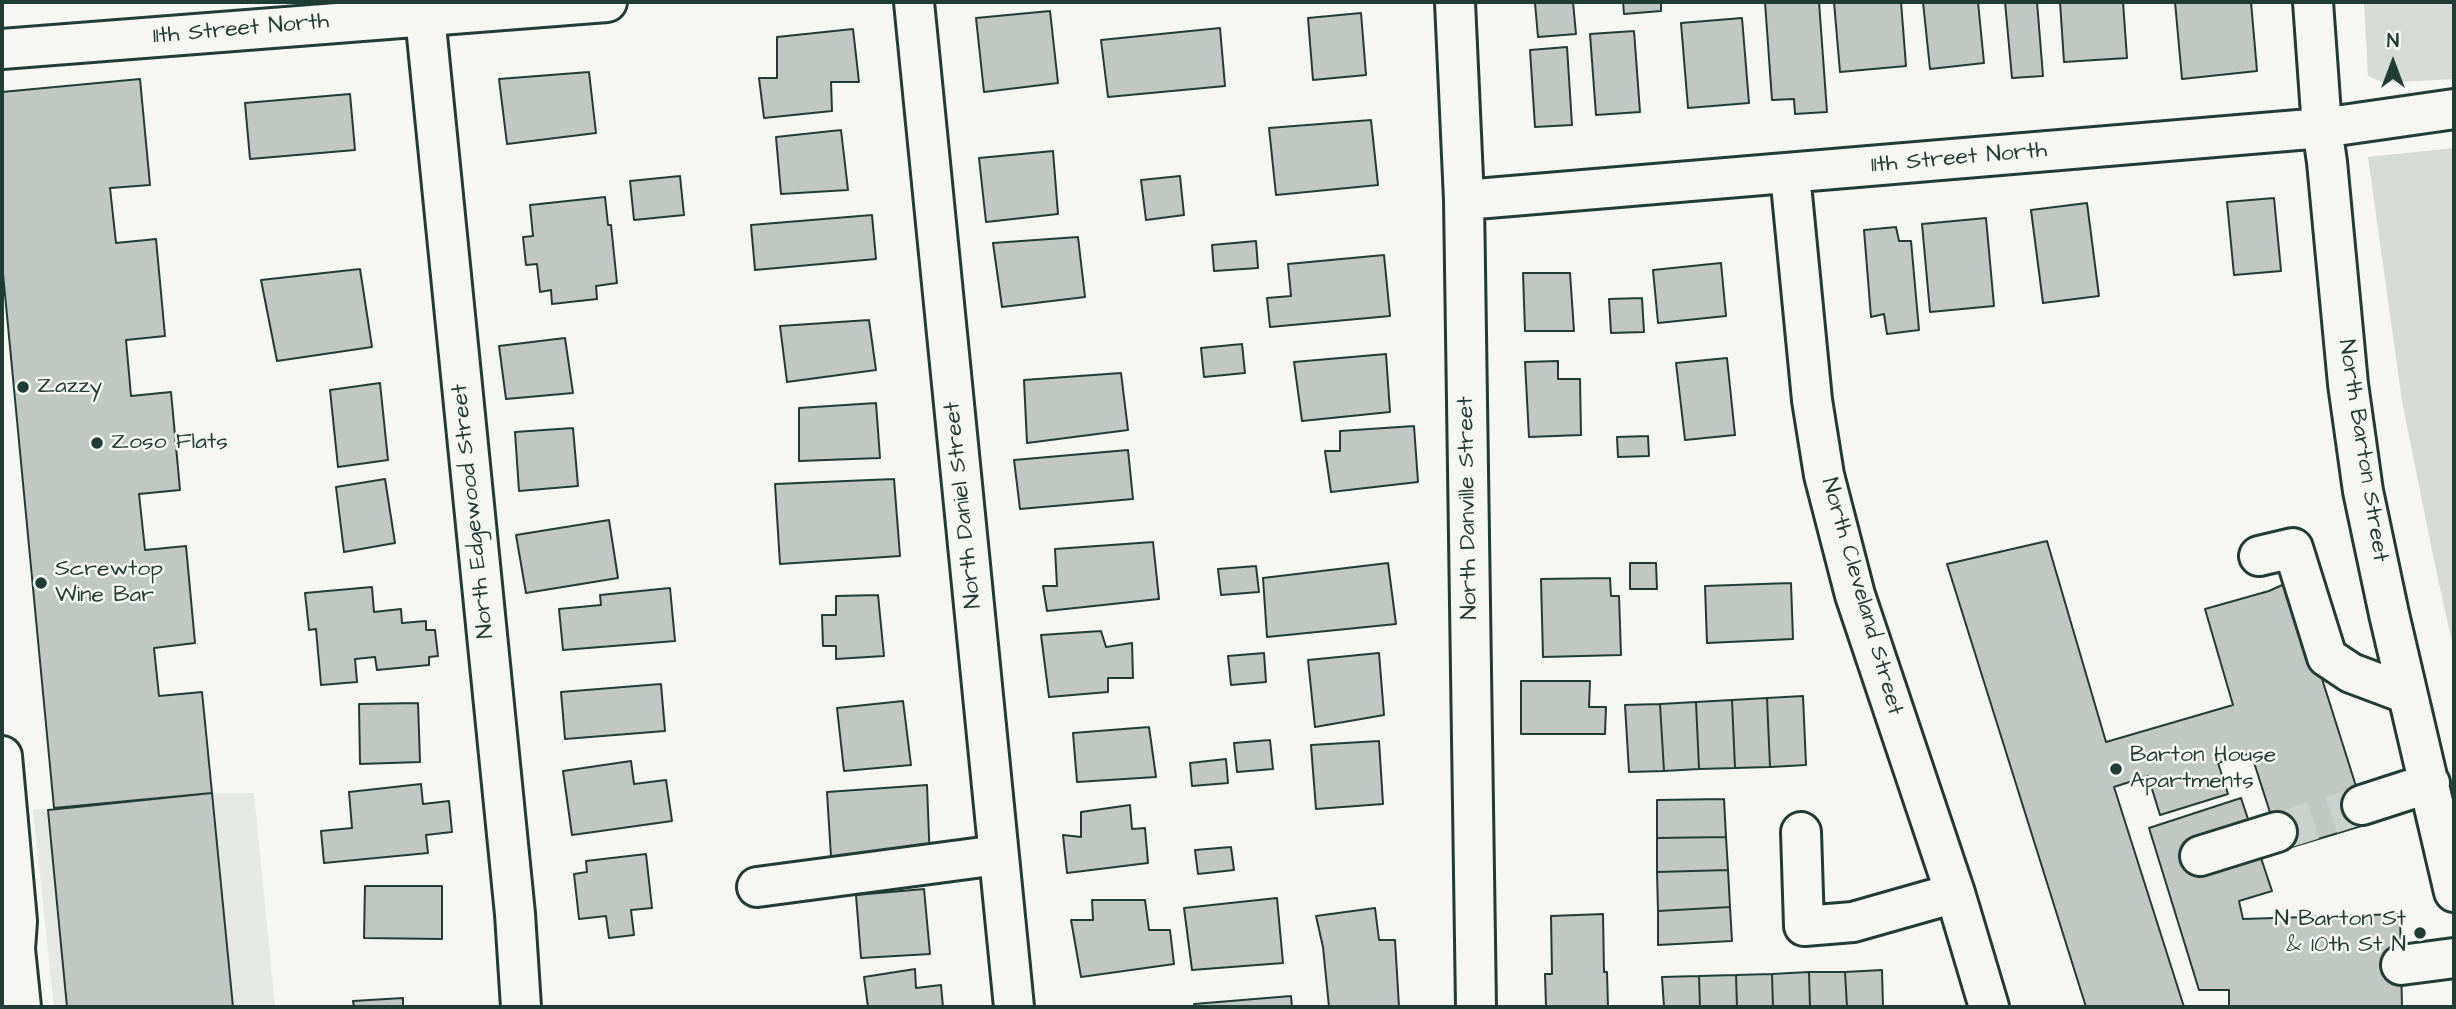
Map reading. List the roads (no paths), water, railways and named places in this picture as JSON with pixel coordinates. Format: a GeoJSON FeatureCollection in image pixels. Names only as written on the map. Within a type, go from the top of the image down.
{"type":"FeatureCollection","features":[{"type":"Feature","properties":{"kind":"street","name":"11th Street North"},"geometry":{"type":"LineString","coordinates":[[2,49],[607,2]]}},
{"type":"Feature","properties":{"kind":"street","name":"North Daniel Street"},"geometry":{"type":"LineString","coordinates":[[914,2],[1014,1007]]}},
{"type":"Feature","properties":{"kind":"street","name":"North Barton Street"},"geometry":{"type":"LineString","coordinates":[[2313,2],[2322,128],[2328,162],[2348,384],[2363,491],[2454,892]]}},
{"type":"Feature","properties":{"kind":"street","name":"North Danville Street"},"geometry":{"type":"LineString","coordinates":[[1455,6],[1464,200],[1476,1007]]}},
{"type":"Feature","properties":{"kind":"street","name":"North Edgewood Street"},"geometry":{"type":"LineString","coordinates":[[425,16],[515,914],[521,1007]]}},
{"type":"Feature","properties":{"kind":"street","name":"11th Street North"},"geometry":{"type":"LineString","coordinates":[[1464,200],[2322,128],[2454,109]]}},
{"type":"Feature","properties":{"kind":"street","name":"North Cleveland Street"},"geometry":{"type":"LineString","coordinates":[[1790,174],[1812,400],[1824,475],[1855,595],[1955,893],[1989,1007]]}},
{"type":"Feature","properties":{"kind":"street"},"geometry":{"type":"LineString","coordinates":[[2259,556],[2292,548],[2327,657],[2351,673],[2407,694]]}},
{"type":"Feature","properties":{"kind":"street"},"geometry":{"type":"LineString","coordinates":[[2,756],[17,921],[15,949],[21,1007]]}},
{"type":"Feature","properties":{"kind":"street"},"geometry":{"type":"LineString","coordinates":[[2362,805],[2430,783]]}},
{"type":"Feature","properties":{"kind":"street"},"geometry":{"type":"LineString","coordinates":[[1801,832],[1804,926],[1853,922],[1955,893]]}},
{"type":"Feature","properties":{"kind":"street"},"geometry":{"type":"LineString","coordinates":[[2200,856],[2277,832]]}},
{"type":"Feature","properties":{"kind":"street"},"geometry":{"type":"LineString","coordinates":[[757,887],[999,855]]}},
{"type":"Feature","properties":{"kind":"street"},"geometry":{"type":"LineString","coordinates":[[2401,965],[2454,958]]}},
{"type":"Feature","properties":{"kind":"tunnel"},"geometry":{"type":"LineString","coordinates":[[2277,832],[2362,805]]}},
{"type":"Feature","properties":{"kind":"place","name":"Zazzy"},"geometry":{"type":"Point","coordinates":[23,387]}},
{"type":"Feature","properties":{"kind":"place","name":"Zoso Flats"},"geometry":{"type":"Point","coordinates":[97,443]}},
{"type":"Feature","properties":{"kind":"place","name":"Screwtop Wine Bar"},"geometry":{"type":"Point","coordinates":[41,583]}},
{"type":"Feature","properties":{"kind":"place","name":"Barton House Apartments"},"geometry":{"type":"Point","coordinates":[2116,769]}},
{"type":"Feature","properties":{"kind":"place","name":"N Barton St & 10th St N"},"geometry":{"type":"Point","coordinates":[2420,933]}}]}
